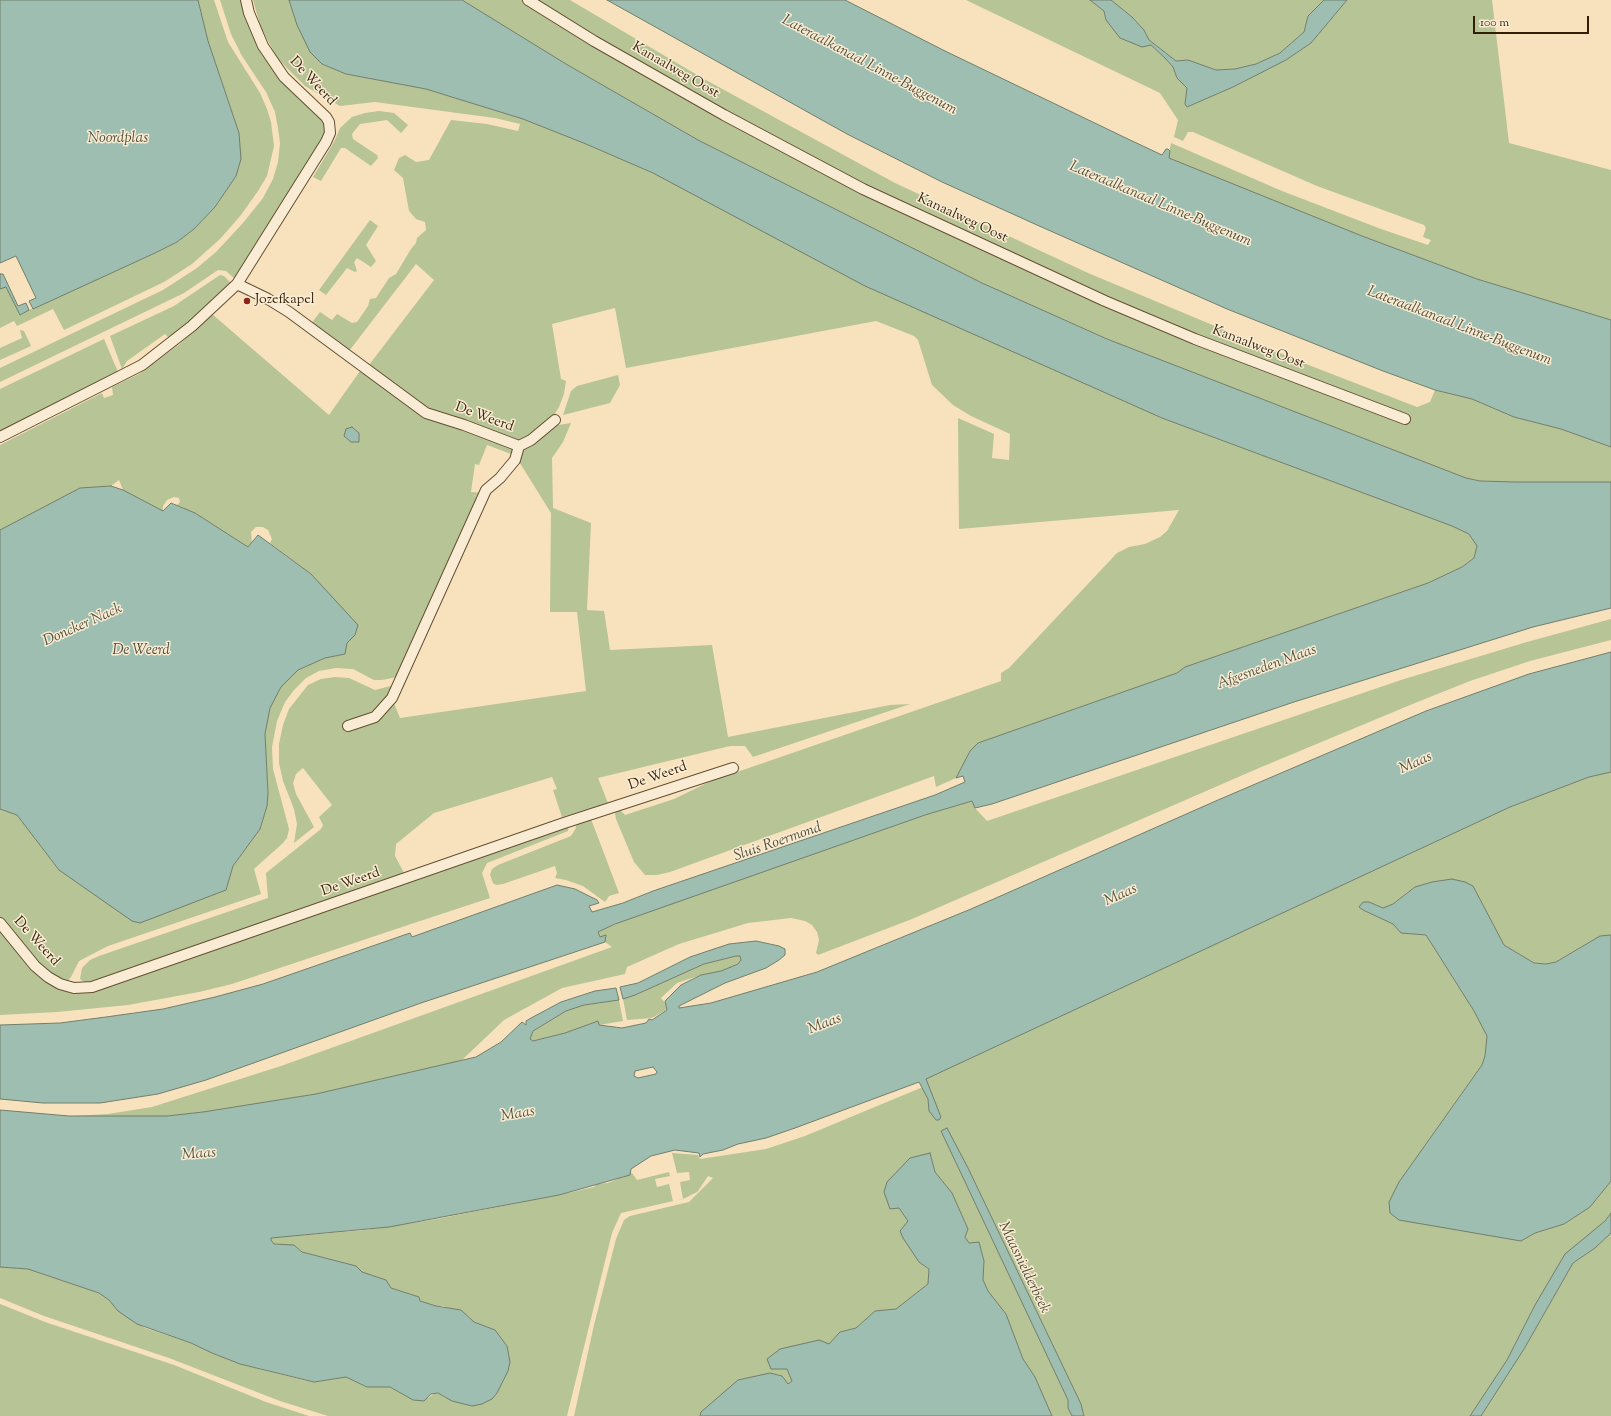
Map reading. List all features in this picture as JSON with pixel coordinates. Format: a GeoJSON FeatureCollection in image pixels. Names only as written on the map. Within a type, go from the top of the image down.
{"type":"FeatureCollection","features":[{"type":"Feature","properties":{"kind":"street","name":"De Weerd"},"geometry":{"type":"LineString","coordinates":[[0,437],[142,365],[192,326],[237,284],[330,133],[329,122],[326,117],[284,77],[263,46],[249,13],[246,0]]}},
{"type":"Feature","properties":{"kind":"street","name":"Kanaalweg Oost"},"geometry":{"type":"LineString","coordinates":[[528,0],[594,42],[717,111],[863,189],[1104,301],[1195,339],[1405,419]]}},
{"type":"Feature","properties":{"kind":"street","name":"De Weerd"},"geometry":{"type":"LineString","coordinates":[[237,284],[268,299],[289,312],[426,414],[464,425],[519,446],[515,460],[500,478],[486,490],[392,698],[375,717],[348,726]]}},
{"type":"Feature","properties":{"kind":"street"},"geometry":{"type":"LineString","coordinates":[[519,446],[532,440],[555,420]]}},
{"type":"Feature","properties":{"kind":"street","name":"De Weerd"},"geometry":{"type":"LineString","coordinates":[[0,923],[35,966],[48,977],[60,984],[74,988],[92,988],[564,823],[702,776],[733,768]]}},
{"type":"Feature","properties":{"kind":"green space"},"geometry":{"type":"Polygon","coordinates":[[[198,0],[214,0],[228,42],[260,93],[267,109],[271,122],[274,146],[267,176],[258,191],[241,215],[220,239],[192,264],[164,282],[64,330],[53,309],[17,326],[14,321],[0,328],[0,289],[6,286],[20,314],[155,253],[177,242],[194,229],[215,207],[236,176],[239,133],[208,41],[198,0]]]}},
{"type":"Feature","properties":{"kind":"green space"},"geometry":{"type":"Polygon","coordinates":[[[220,0],[241,0],[247,22],[261,54],[282,82],[321,116],[326,125],[325,136],[235,279],[226,271],[218,270],[184,293],[0,382],[0,368],[163,290],[197,268],[216,252],[243,223],[263,198],[273,179],[278,162],[280,143],[275,112],[266,92],[242,56],[231,34],[220,0]]]}},
{"type":"Feature","properties":{"kind":"green space"},"geometry":{"type":"Polygon","coordinates":[[[253,0],[289,0],[297,25],[322,64],[346,74],[426,89],[524,119],[586,144],[653,173],[1162,418],[1452,526],[1469,534],[1478,546],[1474,558],[1462,567],[1428,583],[1185,667],[1177,673],[978,743],[970,751],[956,778],[936,787],[934,776],[670,872],[657,875],[645,875],[634,862],[616,819],[615,813],[617,811],[621,811],[625,815],[674,799],[711,781],[1001,681],[1001,673],[1009,668],[1117,553],[1129,547],[1145,544],[1160,537],[1167,531],[1179,510],[959,529],[958,418],[994,434],[992,458],[1009,460],[1010,434],[971,416],[953,405],[932,385],[918,340],[914,336],[876,321],[626,368],[615,308],[552,324],[561,379],[566,381],[564,394],[559,407],[551,420],[523,442],[434,413],[369,365],[434,280],[416,264],[349,351],[311,324],[320,312],[332,320],[337,314],[352,323],[357,322],[368,306],[370,299],[376,298],[389,278],[396,274],[416,243],[417,238],[426,230],[425,222],[416,219],[409,211],[403,178],[394,170],[399,158],[405,155],[416,162],[429,160],[451,120],[487,124],[518,131],[520,124],[495,118],[375,102],[340,106],[305,86],[278,59],[261,28],[253,0]]]}},
{"type":"Feature","properties":{"kind":"green space"},"geometry":{"type":"Polygon","coordinates":[[[462,0],[522,0],[627,64],[835,178],[1204,340],[943,224],[762,132],[532,0],[570,0],[704,79],[895,183],[1088,273],[1306,364],[1417,407],[1430,402],[1435,390],[1472,399],[1514,417],[1561,429],[1611,447],[1611,482],[1516,482],[1480,481],[1466,478],[1107,339],[982,283],[698,140],[566,64],[462,0]]]}},
{"type":"Feature","properties":{"kind":"green space"},"geometry":{"type":"Polygon","coordinates":[[[966,0],[1090,0],[1104,11],[1106,20],[1120,37],[1147,46],[1151,45],[1165,58],[1173,67],[1177,78],[1187,88],[1185,104],[1187,107],[1233,87],[1286,60],[1311,43],[1347,0],[1492,0],[1509,143],[1611,170],[1611,320],[1477,279],[1362,236],[1168,158],[1171,143],[1282,191],[1381,229],[1428,245],[1431,240],[1423,237],[1426,228],[1424,225],[1317,186],[1193,132],[1188,132],[1183,141],[1174,137],[1178,120],[1160,93],[966,0]]]}},
{"type":"Feature","properties":{"kind":"green space"},"geometry":{"type":"Polygon","coordinates":[[[1111,0],[1324,0],[1308,16],[1304,32],[1280,53],[1256,64],[1235,69],[1216,70],[1188,60],[1176,61],[1149,40],[1144,30],[1132,17],[1111,0]]]}},
{"type":"Feature","properties":{"kind":"green space"},"geometry":{"type":"Polygon","coordinates":[[[379,111],[394,113],[408,125],[401,133],[387,120],[360,124],[352,134],[353,139],[377,155],[378,158],[371,166],[345,148],[341,148],[321,181],[313,177],[334,142],[340,128],[352,117],[379,111]]]}},
{"type":"Feature","properties":{"kind":"green space"},"geometry":{"type":"Polygon","coordinates":[[[370,220],[378,226],[366,245],[376,261],[371,267],[357,258],[354,262],[357,271],[355,272],[347,268],[326,295],[319,290],[370,220]]]}},
{"type":"Feature","properties":{"kind":"green space"},"geometry":{"type":"Polygon","coordinates":[[[220,275],[224,276],[230,284],[173,336],[169,338],[165,334],[127,361],[122,369],[110,336],[174,306],[220,275]]]}},
{"type":"Feature","properties":{"kind":"green space"},"geometry":{"type":"Polygon","coordinates":[[[212,314],[329,415],[362,370],[424,416],[515,450],[514,455],[487,445],[479,465],[475,464],[471,492],[483,493],[481,498],[471,494],[479,498],[402,676],[374,680],[353,669],[336,668],[319,671],[306,678],[285,702],[277,721],[272,747],[273,769],[289,829],[287,838],[283,843],[254,869],[261,894],[108,946],[79,961],[67,982],[58,978],[38,963],[0,917],[0,809],[17,815],[59,870],[225,890],[233,866],[260,829],[267,806],[268,793],[265,734],[270,708],[281,687],[298,670],[325,658],[345,654],[347,643],[355,635],[311,574],[270,543],[272,539],[268,530],[263,527],[256,527],[251,532],[252,543],[248,547],[195,513],[177,505],[180,502],[179,498],[174,497],[167,500],[163,506],[163,511],[123,490],[119,480],[111,486],[80,488],[0,530],[0,445],[102,393],[104,398],[113,395],[112,387],[139,374],[181,343],[212,314]]]}},
{"type":"Feature","properties":{"kind":"green space"},"geometry":{"type":"Polygon","coordinates":[[[20,330],[24,331],[31,346],[0,360],[0,348],[22,338],[20,330]]]}},
{"type":"Feature","properties":{"kind":"green space"},"geometry":{"type":"Polygon","coordinates":[[[104,339],[118,372],[0,432],[0,389],[104,339]]]}},
{"type":"Feature","properties":{"kind":"green space"},"geometry":{"type":"Polygon","coordinates":[[[618,375],[620,385],[610,403],[563,415],[571,391],[577,386],[618,375]]]}},
{"type":"Feature","properties":{"kind":"green space"},"geometry":{"type":"Polygon","coordinates":[[[571,423],[563,442],[552,458],[553,508],[591,523],[587,610],[604,611],[610,650],[712,645],[728,737],[890,705],[910,704],[753,757],[745,746],[730,746],[598,778],[608,803],[562,817],[553,790],[557,789],[552,777],[434,813],[396,844],[395,856],[404,873],[157,962],[86,984],[80,979],[82,968],[90,960],[99,956],[268,898],[266,873],[321,829],[323,825],[319,817],[332,805],[303,768],[296,774],[293,783],[296,794],[314,827],[294,843],[297,824],[294,809],[283,781],[279,763],[279,744],[283,725],[289,709],[308,685],[321,679],[335,677],[349,678],[375,690],[406,682],[394,703],[400,718],[586,691],[577,612],[550,612],[551,513],[518,460],[524,447],[553,426],[571,423]]]}},
{"type":"Feature","properties":{"kind":"green space"},"geometry":{"type":"Polygon","coordinates":[[[1611,619],[1611,640],[1530,661],[1470,681],[1259,768],[912,919],[818,955],[816,953],[819,940],[817,932],[812,925],[805,921],[791,918],[748,923],[679,944],[627,967],[625,974],[562,988],[504,1020],[461,1061],[316,1094],[203,1112],[167,1116],[73,1116],[108,1114],[152,1107],[281,1066],[612,947],[605,942],[606,935],[600,937],[598,932],[629,918],[925,815],[972,801],[975,808],[987,821],[1401,680],[1527,642],[1611,619]]]}},
{"type":"Feature","properties":{"kind":"green space"},"geometry":{"type":"Polygon","coordinates":[[[1611,772],[1611,935],[1600,936],[1556,962],[1546,964],[1534,963],[1504,945],[1473,886],[1415,887],[1393,904],[1383,908],[1369,902],[1363,910],[1393,924],[1401,933],[1426,935],[1474,1011],[1487,1036],[1485,1056],[1482,1065],[1399,1182],[1504,1237],[1521,1241],[1535,1233],[1564,1224],[1590,1207],[1611,1181],[1611,1213],[1535,1305],[1507,1360],[1470,1416],[1084,1416],[1081,1404],[968,1168],[941,1131],[1068,1400],[1068,1408],[1072,1416],[1052,1416],[1035,1377],[1023,1359],[1006,1314],[988,1291],[983,1280],[984,1261],[979,1242],[969,1243],[965,1237],[968,1229],[952,1193],[935,1172],[899,1208],[908,1221],[919,1262],[929,1269],[928,1284],[896,1309],[875,1311],[856,1328],[840,1332],[829,1344],[787,1369],[792,1381],[788,1384],[782,1376],[701,1412],[700,1416],[574,1416],[594,1325],[616,1239],[624,1220],[630,1216],[689,1202],[713,1178],[708,1176],[697,1192],[683,1199],[680,1182],[690,1180],[689,1172],[677,1173],[672,1153],[698,1155],[700,1159],[766,1149],[805,1136],[923,1087],[928,1099],[929,1111],[941,1117],[925,1079],[1510,807],[1589,777],[1611,772]]]}},
{"type":"Feature","properties":{"kind":"green space"},"geometry":{"type":"Polygon","coordinates":[[[591,819],[619,893],[609,896],[605,902],[583,886],[555,878],[557,873],[555,866],[503,884],[496,885],[493,883],[490,875],[492,869],[498,865],[571,836],[576,828],[575,821],[591,819]]]}},
{"type":"Feature","properties":{"kind":"green space"},"geometry":{"type":"Polygon","coordinates":[[[569,823],[568,831],[487,863],[482,873],[490,898],[232,984],[199,992],[128,1005],[57,1012],[0,1015],[0,928],[41,977],[99,990],[569,823]]]}},
{"type":"Feature","properties":{"kind":"green space"},"geometry":{"type":"Polygon","coordinates":[[[740,956],[741,960],[738,964],[721,971],[701,975],[677,983],[661,998],[666,1004],[666,1010],[652,1018],[627,1020],[623,999],[704,964],[740,956]]]}},
{"type":"Feature","properties":{"kind":"green space"},"geometry":{"type":"Polygon","coordinates":[[[619,1000],[623,1021],[599,1025],[598,1021],[565,1033],[533,1041],[529,1038],[533,1031],[566,1011],[584,1005],[619,1000]]]}},
{"type":"Feature","properties":{"kind":"green space"},"geometry":{"type":"Polygon","coordinates":[[[669,1172],[670,1176],[655,1179],[657,1187],[669,1184],[673,1201],[675,1201],[621,1213],[612,1233],[567,1416],[328,1416],[280,1401],[169,1358],[44,1316],[0,1298],[0,1267],[28,1269],[99,1293],[109,1300],[118,1311],[145,1328],[191,1343],[240,1364],[314,1382],[346,1377],[367,1387],[390,1387],[413,1400],[428,1398],[435,1393],[446,1398],[501,1385],[510,1362],[507,1346],[495,1330],[474,1322],[469,1317],[443,1306],[436,1306],[420,1301],[419,1297],[391,1288],[386,1280],[362,1272],[356,1266],[302,1252],[294,1245],[274,1244],[271,1238],[366,1230],[437,1219],[594,1187],[597,1184],[608,1183],[632,1173],[637,1180],[669,1172]]]}},
{"type":"Feature","properties":{"kind":"green space"},"geometry":{"type":"Polygon","coordinates":[[[1611,1233],[1611,1416],[1481,1416],[1524,1349],[1573,1263],[1595,1248],[1611,1233]]]}},
{"type":"Feature","properties":{"kind":"green space"},"geometry":{"type":"Polygon","coordinates":[[[0,1304],[45,1322],[174,1365],[266,1402],[309,1416],[0,1416],[0,1304]]]}},
{"type":"Feature","properties":{"kind":"water","name":"Noordplas"},"geometry":{"type":"Polygon","coordinates":[[[0,0],[198,0],[208,41],[239,133],[241,159],[236,176],[215,207],[194,229],[177,242],[155,253],[33,309],[29,301],[36,298],[16,256],[0,263],[0,0]]]}},
{"type":"Feature","properties":{"kind":"water","name":"Afgesneden Maas"},"geometry":{"type":"Polygon","coordinates":[[[289,0],[462,0],[566,64],[698,140],[982,283],[1107,339],[1466,478],[1480,481],[1516,482],[1611,482],[1611,608],[1533,627],[1294,702],[992,804],[975,808],[972,801],[925,815],[615,924],[598,932],[600,937],[606,935],[605,942],[421,1003],[206,1080],[158,1094],[100,1103],[43,1103],[0,1099],[0,1025],[60,1023],[163,1009],[215,997],[263,984],[410,933],[412,937],[557,885],[575,889],[597,900],[599,903],[589,906],[592,912],[623,903],[653,891],[935,795],[965,782],[963,776],[956,778],[970,751],[978,743],[1177,673],[1185,667],[1428,583],[1462,567],[1474,558],[1477,546],[1469,534],[1452,526],[1162,418],[865,286],[653,173],[586,144],[523,119],[426,89],[346,74],[322,64],[310,52],[297,25],[289,0]]]}},
{"type":"Feature","properties":{"kind":"water","name":"Lateraalkanaal Linne-Buggenum"},"geometry":{"type":"Polygon","coordinates":[[[607,0],[845,0],[945,51],[1162,155],[1166,149],[1168,149],[1170,151],[1169,158],[1362,236],[1477,279],[1611,320],[1611,447],[1561,429],[1514,417],[1472,399],[1435,390],[1383,371],[1227,309],[1037,225],[942,182],[847,134],[607,0]]]}},
{"type":"Feature","properties":{"kind":"water"},"geometry":{"type":"Polygon","coordinates":[[[1090,0],[1111,0],[1132,17],[1144,30],[1149,40],[1176,61],[1188,60],[1216,70],[1235,69],[1256,64],[1280,53],[1304,32],[1308,16],[1324,0],[1347,0],[1311,43],[1286,60],[1233,87],[1187,107],[1185,104],[1187,88],[1177,78],[1173,67],[1165,58],[1151,45],[1142,47],[1120,38],[1106,20],[1104,11],[1090,0]]]}},
{"type":"Feature","properties":{"kind":"water"},"geometry":{"type":"Polygon","coordinates":[[[0,274],[3,274],[18,306],[26,303],[29,310],[20,315],[6,287],[0,289],[0,274]]]}},
{"type":"Feature","properties":{"kind":"water"},"geometry":{"type":"Polygon","coordinates":[[[352,427],[359,433],[359,442],[351,442],[344,436],[346,429],[352,427]]]}},
{"type":"Feature","properties":{"kind":"water","name":"De Weerd"},"geometry":{"type":"Polygon","coordinates":[[[111,486],[123,490],[163,511],[171,503],[195,513],[248,547],[258,535],[311,574],[358,625],[355,635],[347,643],[345,654],[325,658],[298,670],[281,687],[270,708],[265,734],[268,793],[267,806],[260,829],[233,866],[226,890],[140,923],[132,921],[59,870],[17,815],[0,809],[0,530],[80,488],[111,486]]]}},
{"type":"Feature","properties":{"kind":"water","name":"Maas"},"geometry":{"type":"Polygon","coordinates":[[[1611,652],[1611,772],[1589,777],[1510,807],[926,1079],[941,1117],[939,1120],[936,1120],[929,1111],[928,1099],[919,1082],[766,1138],[703,1154],[700,1157],[699,1153],[675,1150],[651,1156],[631,1169],[630,1175],[559,1195],[389,1227],[271,1238],[274,1244],[294,1245],[302,1252],[356,1266],[362,1272],[386,1280],[391,1288],[419,1297],[420,1301],[436,1306],[461,1310],[474,1322],[495,1330],[507,1346],[510,1362],[508,1371],[497,1393],[492,1399],[482,1404],[472,1406],[452,1401],[438,1393],[431,1394],[424,1401],[413,1400],[390,1387],[367,1387],[346,1377],[314,1382],[240,1364],[191,1343],[137,1324],[118,1311],[109,1300],[99,1293],[28,1269],[0,1267],[0,1110],[69,1116],[167,1116],[203,1112],[316,1094],[476,1057],[501,1042],[522,1022],[526,1025],[526,1021],[561,1002],[595,991],[616,988],[619,1000],[584,1005],[566,1011],[533,1031],[530,1039],[533,1041],[565,1033],[598,1021],[599,1025],[622,1028],[646,1023],[649,1019],[652,1020],[667,1010],[665,1001],[681,985],[701,975],[721,971],[738,964],[741,960],[740,956],[736,956],[704,964],[623,999],[620,987],[638,983],[690,957],[729,944],[756,941],[779,946],[785,949],[785,955],[766,968],[725,983],[679,1006],[679,1008],[711,1003],[817,972],[971,909],[1218,800],[1426,711],[1529,674],[1611,652]],[[653,1067],[635,1071],[634,1076],[638,1078],[656,1074],[657,1072],[653,1067]]]}},
{"type":"Feature","properties":{"kind":"water"},"geometry":{"type":"Polygon","coordinates":[[[1452,879],[1465,882],[1473,886],[1504,945],[1534,963],[1546,964],[1556,962],[1600,936],[1611,935],[1611,1181],[1590,1207],[1564,1224],[1535,1233],[1521,1241],[1399,1220],[1390,1213],[1389,1202],[1399,1182],[1482,1065],[1485,1056],[1487,1036],[1474,1011],[1426,935],[1401,933],[1393,924],[1359,907],[1363,902],[1369,902],[1383,908],[1393,904],[1415,887],[1432,882],[1452,879]]]}},
{"type":"Feature","properties":{"kind":"water"},"geometry":{"type":"Polygon","coordinates":[[[947,1128],[968,1168],[1081,1404],[1084,1416],[1072,1416],[1068,1408],[1068,1400],[941,1131],[947,1128]]]}},
{"type":"Feature","properties":{"kind":"water"},"geometry":{"type":"Polygon","coordinates":[[[930,1153],[935,1172],[952,1193],[968,1229],[965,1237],[969,1243],[979,1242],[984,1261],[983,1280],[988,1291],[1006,1314],[1023,1359],[1035,1377],[1052,1416],[700,1416],[701,1412],[738,1380],[770,1373],[782,1376],[788,1384],[792,1381],[787,1369],[771,1369],[767,1359],[780,1349],[819,1340],[829,1344],[840,1332],[856,1328],[875,1311],[896,1309],[928,1284],[929,1269],[919,1262],[900,1231],[908,1221],[899,1208],[890,1209],[884,1192],[887,1182],[910,1158],[930,1153]]]}},
{"type":"Feature","properties":{"kind":"water"},"geometry":{"type":"Polygon","coordinates":[[[1611,1213],[1611,1233],[1595,1248],[1573,1263],[1524,1349],[1481,1416],[1470,1416],[1507,1360],[1535,1305],[1565,1254],[1605,1221],[1611,1213]]]}},
{"type":"Feature","properties":{"kind":"place","name":"Jozefkapel"},"geometry":{"type":"Point","coordinates":[247,301]}},
{"type":"Feature","properties":{"kind":"water label","name":"Doncker Nack"},"geometry":{"type":"Point","coordinates":[83,626]}},
{"type":"Feature","properties":{"kind":"water label","name":"Sluis Roermond"},"geometry":{"type":"Point","coordinates":[778,843]}},
{"type":"Feature","properties":{"kind":"water label","name":"Maasnielderbeek"},"geometry":{"type":"Point","coordinates":[1023,1268]}}]}
